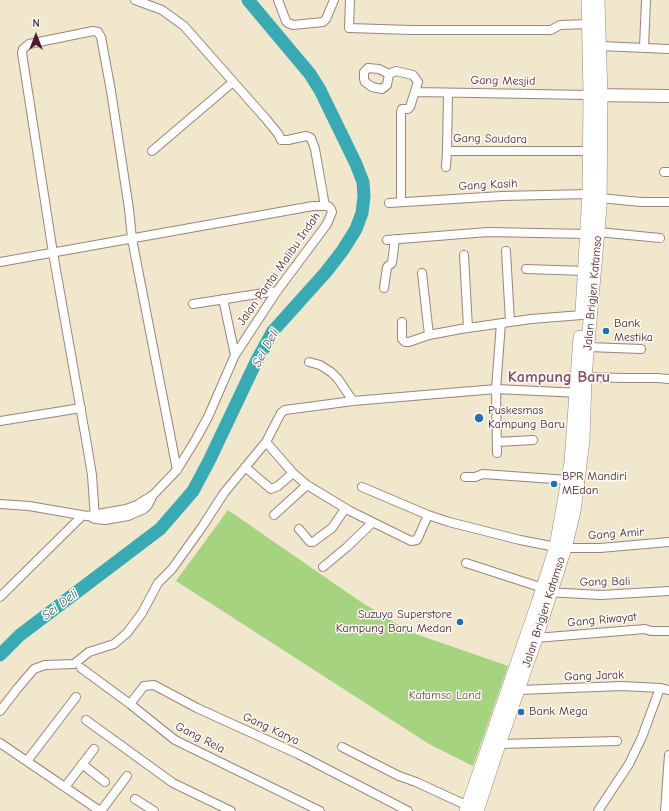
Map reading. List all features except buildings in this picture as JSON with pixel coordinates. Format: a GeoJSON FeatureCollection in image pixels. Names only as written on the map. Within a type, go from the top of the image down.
{"type":"FeatureCollection","features":[{"type":"Feature","properties":{"kind":"main road","name":"Jalan Brigjen Katamso"},"geometry":{"type":"LineString","coordinates":[[581,376],[588,347],[595,196],[596,95],[588,0]]}},
{"type":"Feature","properties":{"kind":"main road","name":"Jalan Brigjen Katamso"},"geometry":{"type":"LineString","coordinates":[[595,196],[589,151],[600,46],[598,0]]}},
{"type":"Feature","properties":{"kind":"main road","name":"Jalan Brigjen Katamso"},"geometry":{"type":"LineString","coordinates":[[560,547],[580,393],[585,271],[593,233]]}},
{"type":"Feature","properties":{"kind":"main road","name":"Jalan Brigjen Katamso"},"geometry":{"type":"LineString","coordinates":[[471,809],[574,510],[581,460],[580,393]]}},
{"type":"Feature","properties":{"kind":"main road","name":"Jalan Brigjen Katamso"},"geometry":{"type":"LineString","coordinates":[[471,809],[499,744],[519,690],[536,638],[539,613]]}},
{"type":"Feature","properties":{"kind":"street"},"geometry":{"type":"LineString","coordinates":[[135,0],[162,10],[179,22],[198,40],[266,119],[279,135],[281,140],[306,136],[311,138],[315,149],[325,206]]}},
{"type":"Feature","properties":{"kind":"street"},"geometry":{"type":"LineString","coordinates":[[278,0],[286,21],[293,24],[323,22],[326,19],[334,0]]}},
{"type":"Feature","properties":{"kind":"street"},"geometry":{"type":"LineString","coordinates":[[350,0],[349,28],[412,30],[554,30],[560,25],[589,24]]}},
{"type":"Feature","properties":{"kind":"street"},"geometry":{"type":"LineString","coordinates":[[644,47],[646,0]]}},
{"type":"Feature","properties":{"kind":"street"},"geometry":{"type":"LineString","coordinates":[[0,597],[90,516],[92,475],[53,253],[22,53],[23,49],[29,44],[93,31],[98,32],[101,37],[129,209],[132,239],[177,470]]}},
{"type":"Feature","properties":{"kind":"street"},"geometry":{"type":"LineString","coordinates":[[600,46],[669,49]]}},
{"type":"Feature","properties":{"kind":"street"},"geometry":{"type":"LineString","coordinates":[[389,74],[396,71],[413,75],[418,82],[416,92],[409,108],[402,109],[400,112],[401,202]]}},
{"type":"Feature","properties":{"kind":"street"},"geometry":{"type":"LineString","coordinates":[[152,151],[233,82]]}},
{"type":"Feature","properties":{"kind":"street","name":"Gang Mesjid"},"geometry":{"type":"LineString","coordinates":[[416,92],[596,95]]}},
{"type":"Feature","properties":{"kind":"street","name":"Gang Saudara"},"geometry":{"type":"LineString","coordinates":[[448,93],[447,151],[589,151]]}},
{"type":"Feature","properties":{"kind":"street"},"geometry":{"type":"LineString","coordinates":[[596,95],[669,96]]}},
{"type":"Feature","properties":{"kind":"street"},"geometry":{"type":"LineString","coordinates":[[446,168],[447,151]]}},
{"type":"Feature","properties":{"kind":"street","name":"Gang Kasih"},"geometry":{"type":"LineString","coordinates":[[389,203],[502,196],[595,196],[641,202],[669,202]]}},
{"type":"Feature","properties":{"kind":"street","name":"Jalan Pantai Malibu Indah"},"geometry":{"type":"LineString","coordinates":[[0,262],[313,206],[325,206],[331,209],[330,218],[277,291],[235,355],[208,417],[177,470],[153,495],[148,505],[138,512],[118,518],[90,516],[0,504]]}},
{"type":"Feature","properties":{"kind":"street"},"geometry":{"type":"LineString","coordinates":[[384,288],[387,267],[392,263],[391,240],[488,232],[593,233],[660,238]]}},
{"type":"Feature","properties":{"kind":"street"},"geometry":{"type":"LineString","coordinates":[[506,251],[510,322]]}},
{"type":"Feature","properties":{"kind":"street"},"geometry":{"type":"LineString","coordinates":[[464,254],[468,328]]}},
{"type":"Feature","properties":{"kind":"street"},"geometry":{"type":"LineString","coordinates":[[526,269],[585,271]]}},
{"type":"Feature","properties":{"kind":"street"},"geometry":{"type":"LineString","coordinates":[[422,273],[429,335]]}},
{"type":"Feature","properties":{"kind":"street"},"geometry":{"type":"LineString","coordinates":[[193,304],[277,291]]}},
{"type":"Feature","properties":{"kind":"street"},"geometry":{"type":"LineString","coordinates":[[223,300],[235,355]]}},
{"type":"Feature","properties":{"kind":"street"},"geometry":{"type":"LineString","coordinates":[[402,322],[402,338],[404,341],[413,341],[429,335],[468,328],[537,318],[582,315]]}},
{"type":"Feature","properties":{"kind":"street"},"geometry":{"type":"LineString","coordinates":[[497,453],[496,389],[501,323]]}},
{"type":"Feature","properties":{"kind":"street"},"geometry":{"type":"LineString","coordinates":[[588,347],[641,349]]}},
{"type":"Feature","properties":{"kind":"street"},"geometry":{"type":"LineString","coordinates":[[309,362],[320,365],[331,372],[338,379],[353,401]]}},
{"type":"Feature","properties":{"kind":"street"},"geometry":{"type":"LineString","coordinates":[[581,376],[669,379]]}},
{"type":"Feature","properties":{"kind":"street"},"geometry":{"type":"LineString","coordinates":[[0,711],[34,669],[45,665],[74,664],[89,652],[114,644],[127,633],[142,613],[158,583],[177,562],[224,493],[266,442],[281,414],[285,410],[353,401],[496,389],[580,393]]}},
{"type":"Feature","properties":{"kind":"street"},"geometry":{"type":"LineString","coordinates":[[0,421],[81,408]]}},
{"type":"Feature","properties":{"kind":"street"},"geometry":{"type":"LineString","coordinates":[[497,442],[533,440]]}},
{"type":"Feature","properties":{"kind":"street"},"geometry":{"type":"LineString","coordinates":[[266,442],[307,485],[345,509],[411,541],[417,540],[428,515]]}},
{"type":"Feature","properties":{"kind":"street"},"geometry":{"type":"LineString","coordinates":[[245,467],[271,489],[278,486],[294,473]]}},
{"type":"Feature","properties":{"kind":"street"},"geometry":{"type":"LineString","coordinates":[[465,477],[474,477],[483,474],[568,480]]}},
{"type":"Feature","properties":{"kind":"street"},"geometry":{"type":"LineString","coordinates":[[274,515],[307,485]]}},
{"type":"Feature","properties":{"kind":"street","name":"Gang Amir"},"geometry":{"type":"LineString","coordinates":[[362,487],[428,515],[481,531],[560,547],[600,548],[669,542]]}},
{"type":"Feature","properties":{"kind":"street"},"geometry":{"type":"LineString","coordinates":[[299,529],[310,542],[313,542],[332,528],[345,509]]}},
{"type":"Feature","properties":{"kind":"street"},"geometry":{"type":"LineString","coordinates":[[323,567],[372,523]]}},
{"type":"Feature","properties":{"kind":"street","name":"Gang Bali"},"geometry":{"type":"LineString","coordinates":[[466,563],[545,591],[601,595],[669,591]]}},
{"type":"Feature","properties":{"kind":"street","name":"Gang Riwayat"},"geometry":{"type":"LineString","coordinates":[[536,638],[645,628],[651,631],[669,631]]}},
{"type":"Feature","properties":{"kind":"street","name":"Gang Rela"},"geometry":{"type":"LineString","coordinates":[[81,668],[130,704],[175,740],[320,811]]}},
{"type":"Feature","properties":{"kind":"street","name":"Gang Karya"},"geometry":{"type":"LineString","coordinates":[[130,704],[144,686],[154,685],[197,708],[298,754],[408,811]]}},
{"type":"Feature","properties":{"kind":"street","name":"Gang Jarak"},"geometry":{"type":"LineString","coordinates":[[519,690],[622,686],[660,688],[669,690]]}},
{"type":"Feature","properties":{"kind":"street"},"geometry":{"type":"LineString","coordinates":[[598,811],[629,764],[642,737],[660,688]]}},
{"type":"Feature","properties":{"kind":"street"},"geometry":{"type":"LineString","coordinates":[[27,761],[76,697]]}},
{"type":"Feature","properties":{"kind":"street"},"geometry":{"type":"LineString","coordinates":[[86,720],[173,783],[231,811]]}},
{"type":"Feature","properties":{"kind":"street"},"geometry":{"type":"LineString","coordinates":[[499,744],[617,741]]}},
{"type":"Feature","properties":{"kind":"street"},"geometry":{"type":"LineString","coordinates":[[0,743],[100,811],[127,776]]}},
{"type":"Feature","properties":{"kind":"street"},"geometry":{"type":"LineString","coordinates":[[342,747],[399,776],[416,782],[471,809]]}},
{"type":"Feature","properties":{"kind":"street"},"geometry":{"type":"LineString","coordinates":[[65,788],[94,749]]}},
{"type":"Feature","properties":{"kind":"street"},"geometry":{"type":"LineString","coordinates":[[665,811],[669,755]]}},
{"type":"Feature","properties":{"kind":"street"},"geometry":{"type":"LineString","coordinates":[[82,764],[105,782]]}},
{"type":"Feature","properties":{"kind":"street"},"geometry":{"type":"LineString","coordinates":[[135,799],[154,811]]}},
{"type":"Feature","properties":{"kind":"green space","name":"Katamso Land"},"geometry":{"type":"Polygon","coordinates":[[[228,510],[358,600],[410,632],[508,666],[473,766],[429,744],[176,581],[228,510]]]}},
{"type":"Feature","properties":{"kind":"waterway","name":"Sei Deli"},"geometry":{"type":"LineString","coordinates":[[0,655],[20,635],[160,529],[193,491],[209,461],[256,362],[273,331],[326,272],[343,250],[356,229],[362,213],[364,196],[363,182],[356,164],[320,90],[310,74],[248,0]]}},
{"type":"Feature","properties":{"kind":"place","name":"Bank Mestika"},"geometry":{"type":"Point","coordinates":[606,331]}},
{"type":"Feature","properties":{"kind":"place","name":"Puskesmas Kampung Baru"},"geometry":{"type":"Point","coordinates":[479,418]}},
{"type":"Feature","properties":{"kind":"place","name":"BPR Mandiri MEdan"},"geometry":{"type":"Point","coordinates":[554,484]}},
{"type":"Feature","properties":{"kind":"place","name":"Suzuya Superstore Kampung Baru Medan"},"geometry":{"type":"Point","coordinates":[460,622]}},
{"type":"Feature","properties":{"kind":"place","name":"Bank Mega"},"geometry":{"type":"Point","coordinates":[521,712]}},
{"type":"Feature","properties":{"kind":"district","name":"Kampung Baru"},"geometry":{"type":"Point","coordinates":[559,377]}}]}
